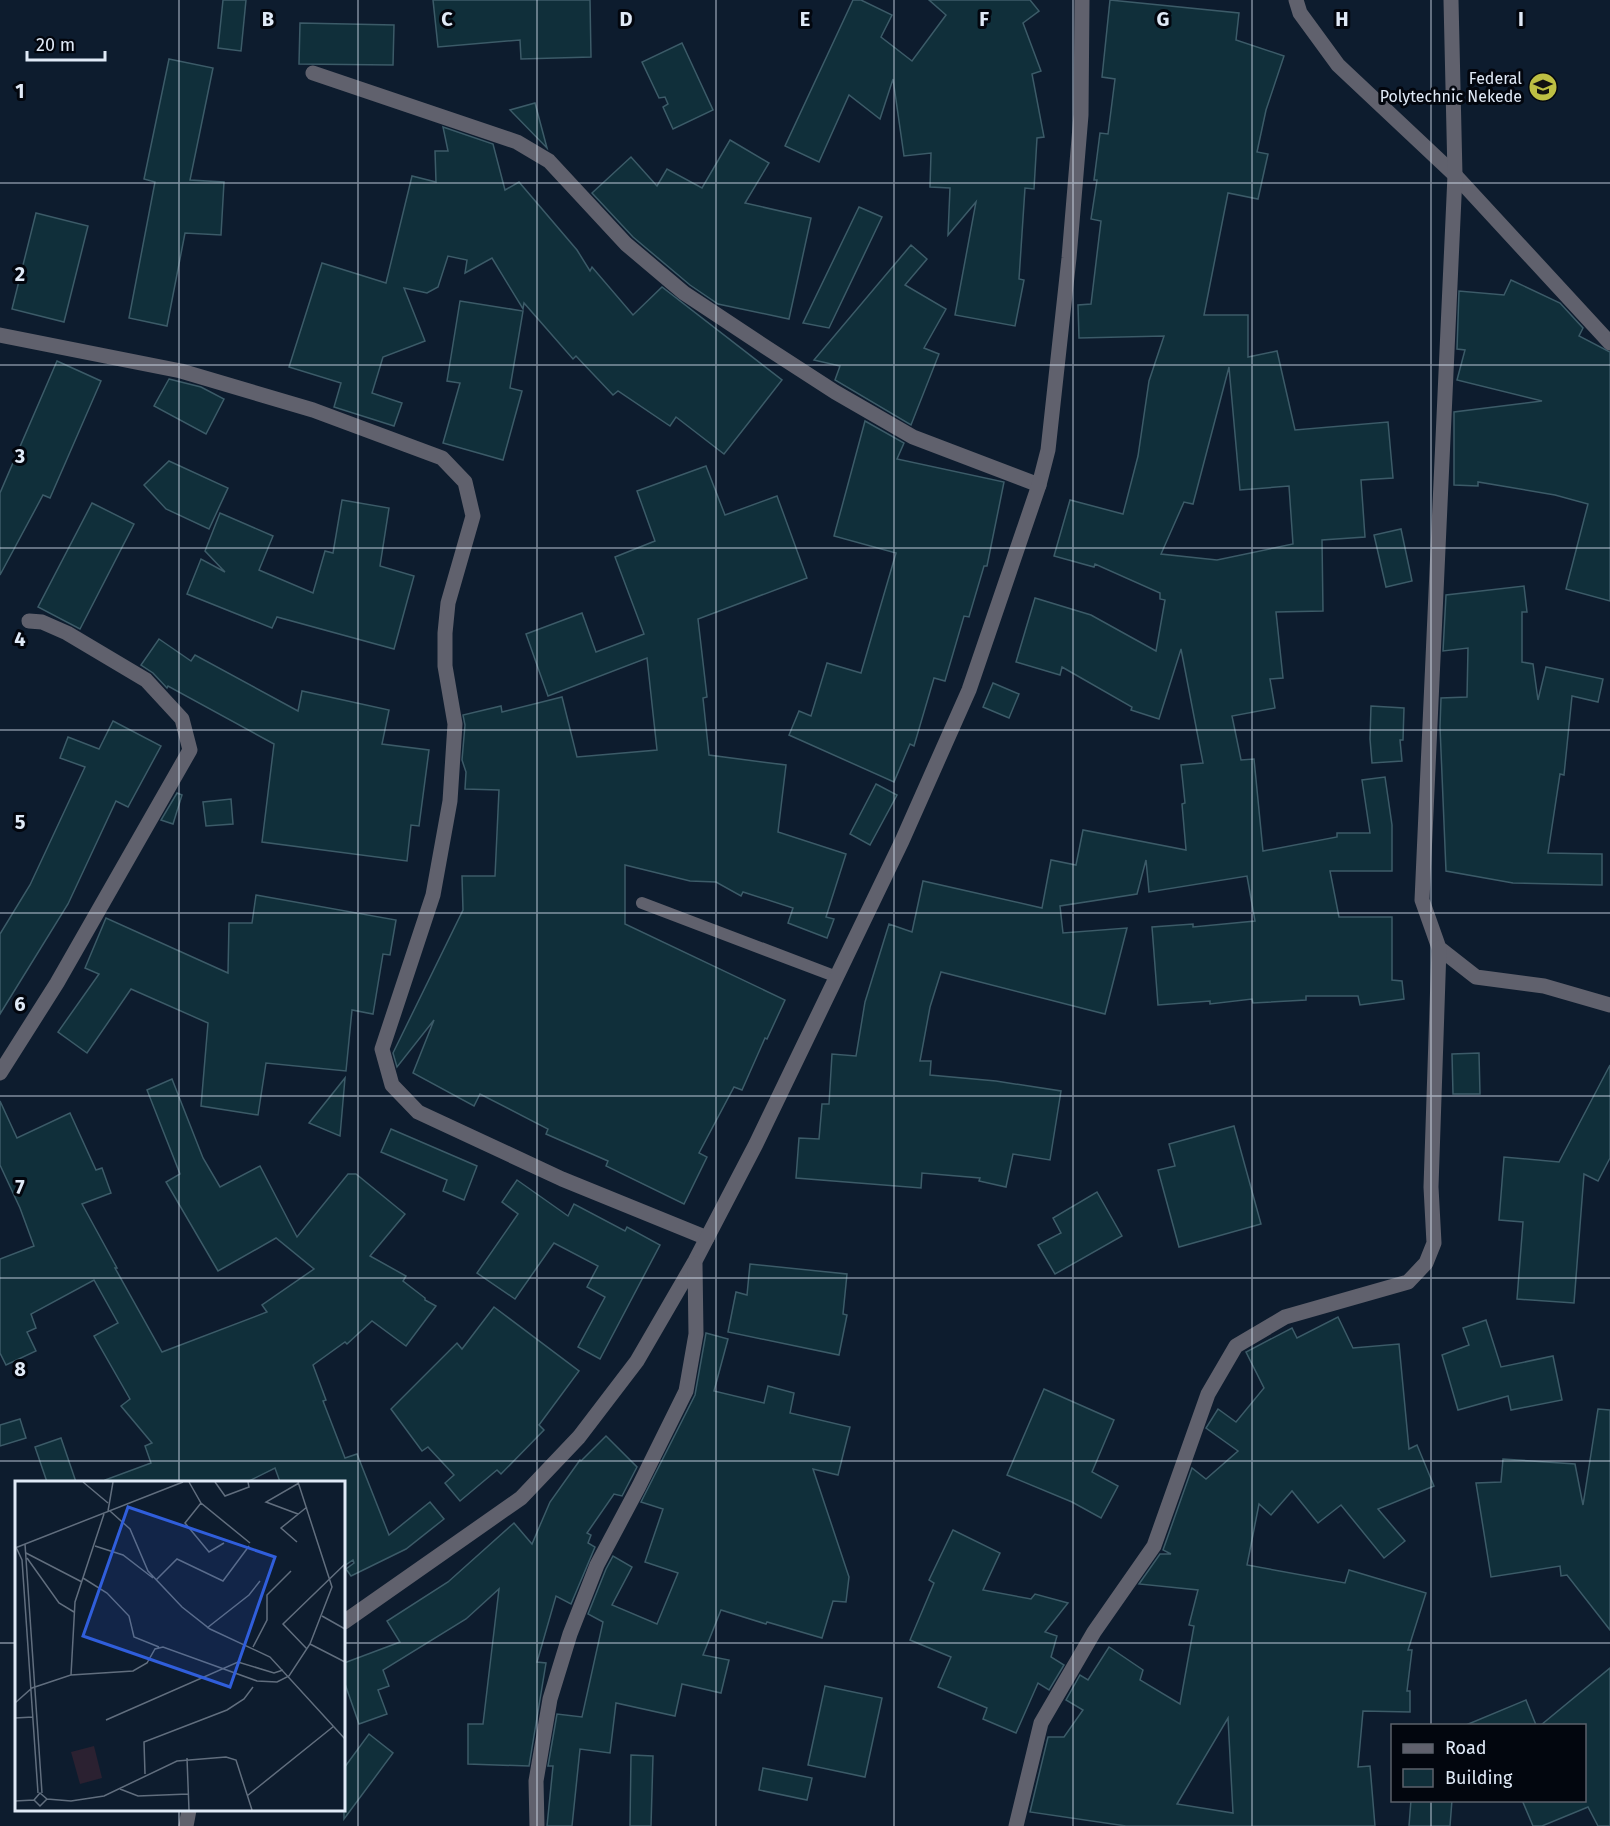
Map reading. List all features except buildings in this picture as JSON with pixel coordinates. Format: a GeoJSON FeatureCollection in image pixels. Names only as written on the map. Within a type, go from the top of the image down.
{"type":"FeatureCollection","features":[{"type":"Feature","properties":{"kind":"street"},"geometry":{"type":"LineString","coordinates":[[345,1621],[521,1498],[579,1437],[637,1361],[694,1262],[756,1144],[902,841],[969,690],[1039,485],[1048,450],[1082,115],[1082,0]]}},
{"type":"Feature","properties":{"kind":"street"},"geometry":{"type":"LineString","coordinates":[[1296,0],[1300,13],[1338,65],[1455,176],[1610,343]]}},
{"type":"Feature","properties":{"kind":"street"},"geometry":{"type":"LineString","coordinates":[[1016,1826],[1041,1723],[1094,1632],[1154,1546],[1208,1394],[1236,1346],[1285,1317],[1408,1282],[1426,1263],[1434,1243],[1431,1187],[1439,948],[1422,900],[1455,176],[1451,0]]}},
{"type":"Feature","properties":{"kind":"street"},"geometry":{"type":"LineString","coordinates":[[313,73],[516,142],[549,161],[626,244],[684,293],[767,348],[835,392],[913,437],[1039,485]]}},
{"type":"Feature","properties":{"kind":"street"},"geometry":{"type":"LineString","coordinates":[[0,335],[181,371],[313,410],[442,458],[465,482],[473,516],[448,603],[445,633],[445,666],[455,724],[450,801],[433,896],[382,1049],[392,1085],[418,1112],[562,1179],[707,1238]]}},
{"type":"Feature","properties":{"kind":"street"},"geometry":{"type":"LineString","coordinates":[[0,1073],[57,983],[190,750],[182,718],[146,680],[67,633],[42,622],[29,621]]}},
{"type":"Feature","properties":{"kind":"street"},"geometry":{"type":"LineString","coordinates":[[1439,948],[1476,977],[1544,986],[1610,1005]]}},
{"type":"Feature","properties":{"kind":"street"},"geometry":{"type":"LineString","coordinates":[[537,1826],[536,1781],[550,1699],[570,1634],[597,1565],[686,1391],[696,1334],[694,1262]]}},
{"type":"Feature","properties":{"kind":"street"},"geometry":{"type":"LineString","coordinates":[[186,1826],[189,1811]]}},
{"type":"Feature","properties":{"kind":"lane"},"geometry":{"type":"LineString","coordinates":[[642,903],[837,977]]}},
{"type":"Feature","properties":{"kind":"place","name":"Federal Polytechnic Nekede"},"geometry":{"type":"Point","coordinates":[1543,87]}}]}
